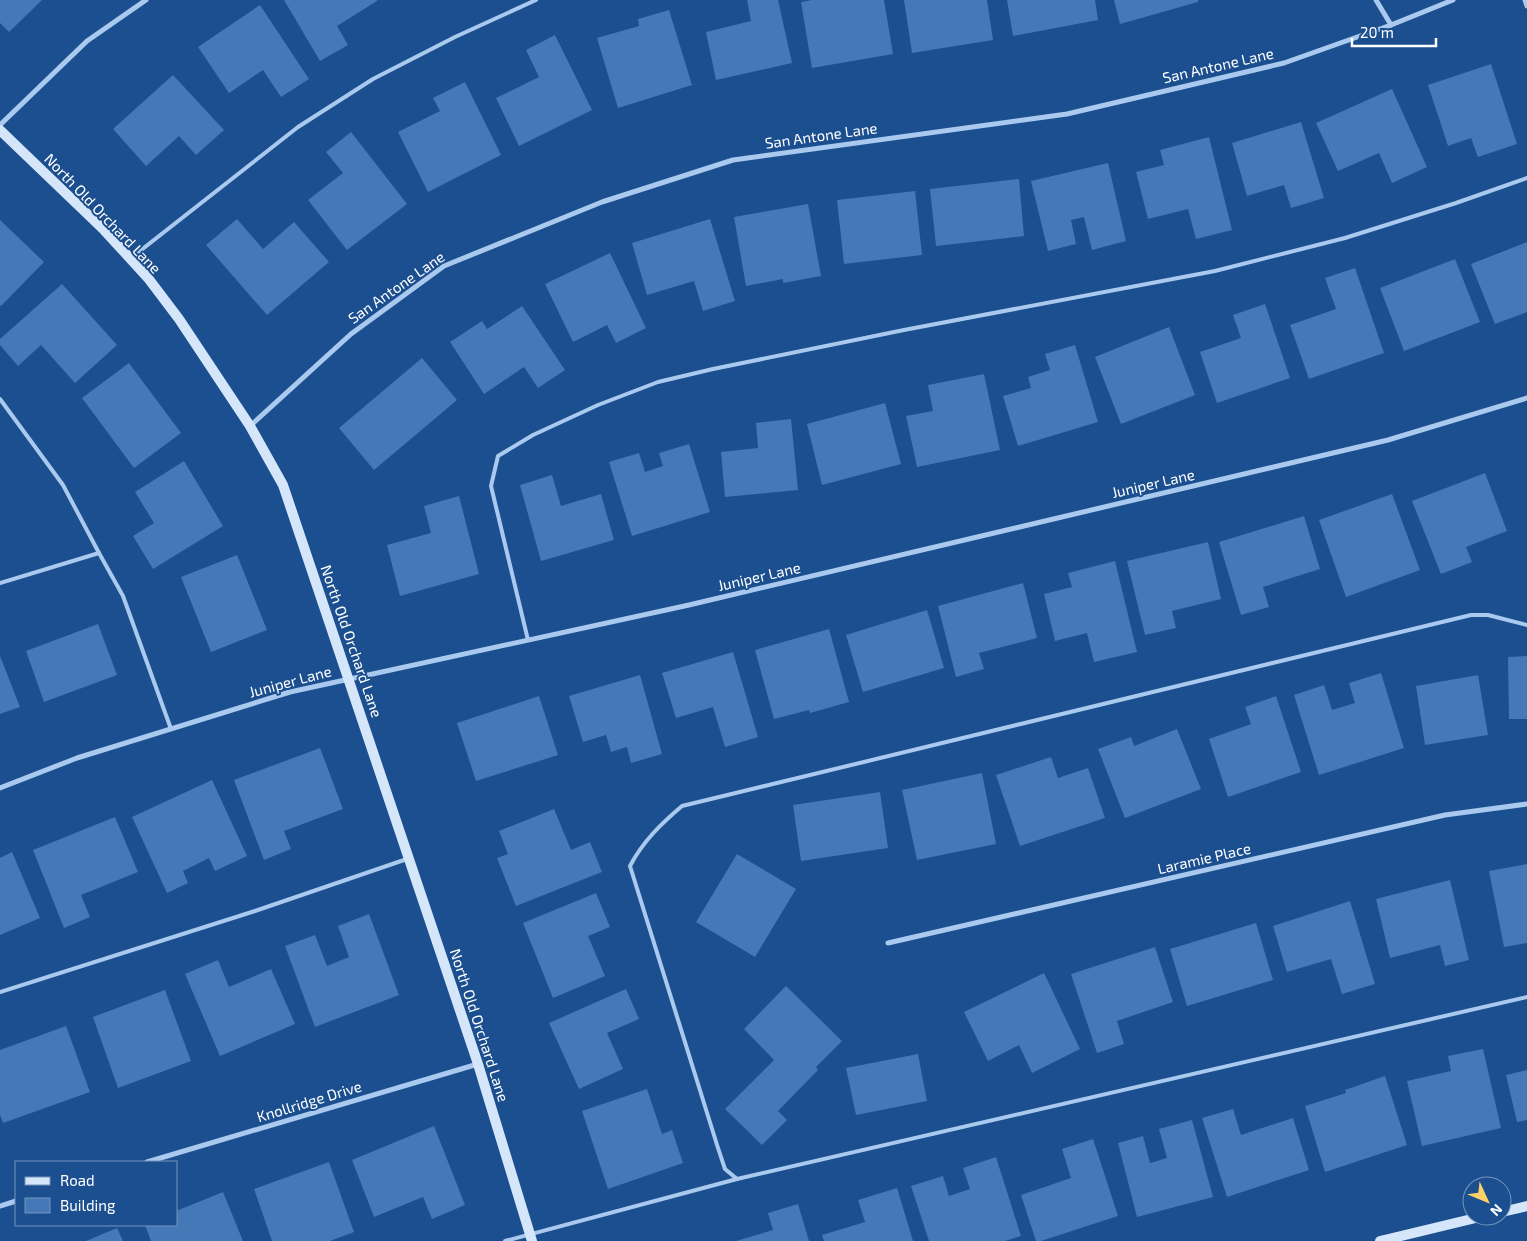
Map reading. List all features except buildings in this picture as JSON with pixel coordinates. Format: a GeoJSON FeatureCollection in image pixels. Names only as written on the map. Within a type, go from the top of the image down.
{"type":"FeatureCollection","features":[{"type":"Feature","properties":{"kind":"street"},"geometry":{"type":"LineString","coordinates":[[0,125],[87,40],[146,0]]}},
{"type":"Feature","properties":{"kind":"street"},"geometry":{"type":"LineString","coordinates":[[1376,0],[1391,25]]}},
{"type":"Feature","properties":{"kind":"street","name":"San Antone Lane"},"geometry":{"type":"LineString","coordinates":[[250,426],[351,334],[444,266],[602,202],[733,160],[1067,114],[1284,63],[1391,25],[1453,0]]}},
{"type":"Feature","properties":{"kind":"street"},"geometry":{"type":"LineString","coordinates":[[1525,0],[1527,6]]}},
{"type":"Feature","properties":{"kind":"street","name":"North Old Orchard Lane"},"geometry":{"type":"LineString","coordinates":[[0,130],[104,230],[148,278],[179,319],[250,426],[283,485],[478,1064],[531,1238]]}},
{"type":"Feature","properties":{"kind":"street","name":"Juniper Lane"},"geometry":{"type":"LineString","coordinates":[[0,788],[78,758],[290,692],[689,605],[1388,440],[1527,398]]}},
{"type":"Feature","properties":{"kind":"street","name":"Laramie Place"},"geometry":{"type":"LineString","coordinates":[[888,943],[1445,815],[1527,804]]}},
{"type":"Feature","properties":{"kind":"street","name":"Knollridge Drive"},"geometry":{"type":"LineString","coordinates":[[150,1161],[478,1064]]}},
{"type":"Feature","properties":{"kind":"street"},"geometry":{"type":"LineString","coordinates":[[0,1206],[15,1201]]}},
{"type":"Feature","properties":{"kind":"street"},"geometry":{"type":"LineString","coordinates":[[1512,1210],[1527,1206]]}},
{"type":"Feature","properties":{"kind":"street"},"geometry":{"type":"LineString","coordinates":[[1380,1241],[1462,1221]]}},
{"type":"Feature","properties":{"kind":"lane"},"geometry":{"type":"LineString","coordinates":[[130,259],[306,121],[373,79],[455,37],[536,0]]}},
{"type":"Feature","properties":{"kind":"lane"},"geometry":{"type":"LineString","coordinates":[[528,640],[491,486],[498,456],[532,435],[573,416],[658,382],[713,369],[1014,308],[1215,271],[1345,238],[1456,203],[1527,178]]}},
{"type":"Feature","properties":{"kind":"lane"},"geometry":{"type":"LineString","coordinates":[[0,399],[63,485],[123,596],[170,729]]}},
{"type":"Feature","properties":{"kind":"lane"},"geometry":{"type":"LineString","coordinates":[[0,583],[100,553]]}},
{"type":"Feature","properties":{"kind":"lane"},"geometry":{"type":"LineString","coordinates":[[737,1179],[725,1169],[630,866],[647,840],[661,824],[682,806],[1471,615],[1488,615],[1527,625]]}},
{"type":"Feature","properties":{"kind":"lane"},"geometry":{"type":"LineString","coordinates":[[0,992],[255,911],[409,858]]}},
{"type":"Feature","properties":{"kind":"lane"},"geometry":{"type":"LineString","coordinates":[[505,1241],[531,1238],[737,1179],[1527,997]]}}]}
